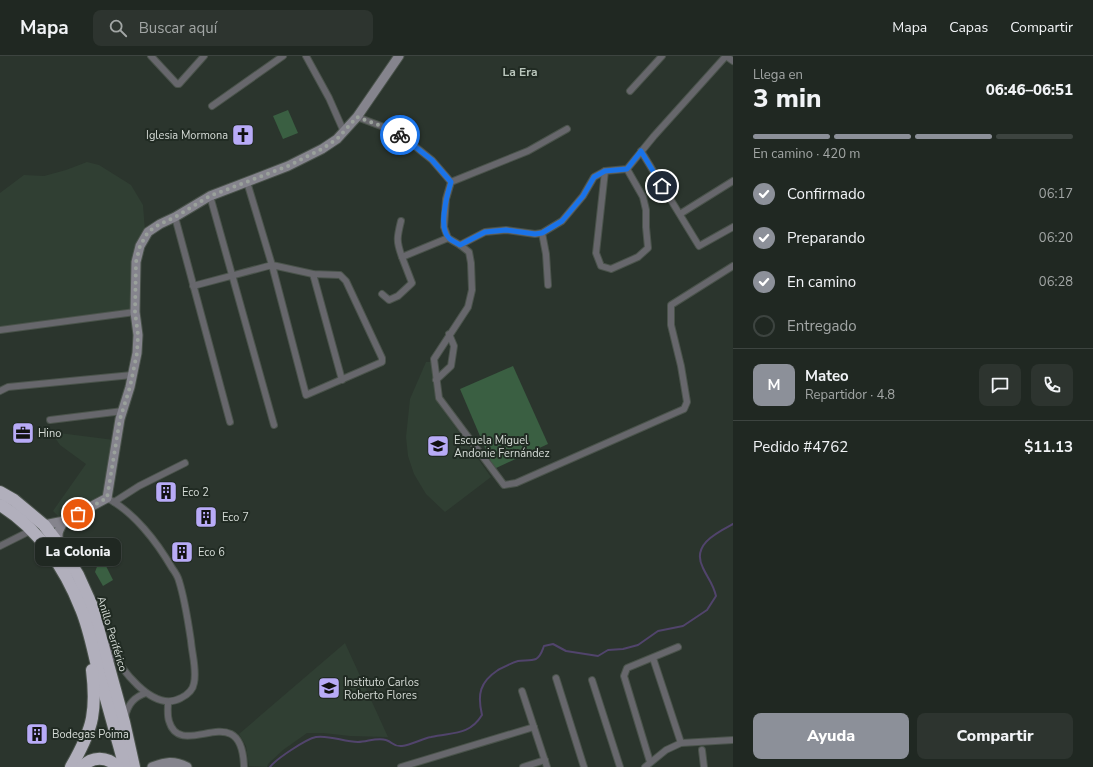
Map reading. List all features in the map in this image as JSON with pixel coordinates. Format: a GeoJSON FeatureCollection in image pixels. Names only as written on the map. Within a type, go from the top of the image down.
{"type":"FeatureCollection","features":[{"type":"Feature","properties":{"kind":"highway","name":"Anillo Periférico"},"geometry":{"type":"LineString","coordinates":[[0,492],[14,500],[44,525],[60,546],[78,575],[92,606],[124,722],[134,767]]}},
{"type":"Feature","properties":{"kind":"highway","name":"Anillo Periférico"},"geometry":{"type":"LineString","coordinates":[[0,505],[32,530],[51,553],[68,580],[82,610],[125,767]]}},
{"type":"Feature","properties":{"kind":"highway"},"geometry":{"type":"LineString","coordinates":[[71,767],[80,750],[92,718],[94,692],[90,639]]}},
{"type":"Feature","properties":{"kind":"highway"},"geometry":{"type":"LineString","coordinates":[[82,767],[87,762],[96,758],[105,759],[114,763],[118,767]]}},
{"type":"Feature","properties":{"kind":"street"},"geometry":{"type":"LineString","coordinates":[[151,56],[177,84],[179,84],[204,56]]}},
{"type":"Feature","properties":{"kind":"street"},"geometry":{"type":"LineString","coordinates":[[212,106],[283,56]]}},
{"type":"Feature","properties":{"kind":"street"},"geometry":{"type":"LineString","coordinates":[[306,56],[329,98],[344,132]]}},
{"type":"Feature","properties":{"kind":"street"},"geometry":{"type":"LineString","coordinates":[[110,500],[111,469],[137,347],[138,335],[135,312],[136,262],[140,246],[148,232],[210,196],[288,166],[337,139],[357,117],[399,56]]}},
{"type":"Feature","properties":{"kind":"street"},"geometry":{"type":"LineString","coordinates":[[630,91],[662,56]]}},
{"type":"Feature","properties":{"kind":"street"},"geometry":{"type":"LineString","coordinates":[[460,245],[485,232],[506,230],[535,234],[542,233],[562,221],[583,196],[594,177],[605,171],[627,169],[641,151],[726,56],[733,62]]}},
{"type":"Feature","properties":{"kind":"street"},"geometry":{"type":"LineString","coordinates":[[357,117],[397,132],[432,160],[451,182]]}},
{"type":"Feature","properties":{"kind":"street"},"geometry":{"type":"LineString","coordinates":[[451,182],[528,151],[567,128]]}},
{"type":"Feature","properties":{"kind":"street"},"geometry":{"type":"LineString","coordinates":[[641,151],[699,246],[733,228]]}},
{"type":"Feature","properties":{"kind":"street"},"geometry":{"type":"LineString","coordinates":[[605,171],[596,253],[601,266],[611,269],[638,257],[648,248],[646,210],[643,197],[627,169]]}},
{"type":"Feature","properties":{"kind":"street"},"geometry":{"type":"LineString","coordinates":[[680,214],[733,181]]}},
{"type":"Feature","properties":{"kind":"street"},"geometry":{"type":"LineString","coordinates":[[194,286],[272,265],[312,274],[340,275],[346,281],[382,358],[382,362],[306,395],[272,265],[247,182]]}},
{"type":"Feature","properties":{"kind":"street"},"geometry":{"type":"LineString","coordinates":[[451,182],[446,199],[444,227],[448,238],[469,252],[472,290],[468,307],[434,359],[439,398],[504,485],[516,484],[684,409],[687,402],[681,366],[671,326],[671,305],[733,266]]}},
{"type":"Feature","properties":{"kind":"street"},"geometry":{"type":"LineString","coordinates":[[210,196],[274,426]]}},
{"type":"Feature","properties":{"kind":"street"},"geometry":{"type":"LineString","coordinates":[[175,217],[230,422]]}},
{"type":"Feature","properties":{"kind":"street"},"geometry":{"type":"LineString","coordinates":[[382,294],[389,300],[398,296],[412,283],[398,245],[397,238],[401,221]]}},
{"type":"Feature","properties":{"kind":"street"},"geometry":{"type":"LineString","coordinates":[[542,233],[546,254],[548,285]]}},
{"type":"Feature","properties":{"kind":"street"},"geometry":{"type":"LineString","coordinates":[[402,257],[448,238]]}},
{"type":"Feature","properties":{"kind":"street"},"geometry":{"type":"LineString","coordinates":[[312,274],[342,380]]}},
{"type":"Feature","properties":{"kind":"street"},"geometry":{"type":"LineString","coordinates":[[0,330],[135,312]]}},
{"type":"Feature","properties":{"kind":"street"},"geometry":{"type":"LineString","coordinates":[[436,380],[451,366],[454,346],[449,334]]}},
{"type":"Feature","properties":{"kind":"street"},"geometry":{"type":"LineString","coordinates":[[0,391],[8,387],[132,375]]}},
{"type":"Feature","properties":{"kind":"street"},"geometry":{"type":"LineString","coordinates":[[50,420],[123,411]]}},
{"type":"Feature","properties":{"kind":"street"},"geometry":{"type":"LineString","coordinates":[[44,525],[64,521],[185,463]]}},
{"type":"Feature","properties":{"kind":"street"},"geometry":{"type":"LineString","coordinates":[[98,628],[112,654],[130,678],[146,693],[168,702],[179,700],[192,690],[194,683],[194,664],[179,580],[155,541],[120,505],[110,500]]}},
{"type":"Feature","properties":{"kind":"street"},"geometry":{"type":"LineString","coordinates":[[60,546],[57,537],[58,531],[64,521]]}},
{"type":"Feature","properties":{"kind":"street"},"geometry":{"type":"LineString","coordinates":[[0,546],[32,530]]}},
{"type":"Feature","properties":{"kind":"street"},"geometry":{"type":"LineString","coordinates":[[650,762],[624,676],[627,668],[678,646]]}},
{"type":"Feature","properties":{"kind":"street"},"geometry":{"type":"LineString","coordinates":[[653,658],[681,743]]}},
{"type":"Feature","properties":{"kind":"street"},"geometry":{"type":"LineString","coordinates":[[556,678],[584,767]]}},
{"type":"Feature","properties":{"kind":"street"},"geometry":{"type":"LineString","coordinates":[[592,680],[620,767]]}},
{"type":"Feature","properties":{"kind":"street"},"geometry":{"type":"LineString","coordinates":[[522,691],[547,767]]}},
{"type":"Feature","properties":{"kind":"street"},"geometry":{"type":"LineString","coordinates":[[124,722],[127,709],[131,701],[146,693]]}},
{"type":"Feature","properties":{"kind":"street"},"geometry":{"type":"LineString","coordinates":[[168,702],[169,720],[171,726],[181,735],[187,736],[228,732],[237,738],[242,746],[244,767]]}},
{"type":"Feature","properties":{"kind":"street"},"geometry":{"type":"LineString","coordinates":[[401,767],[534,727]]}},
{"type":"Feature","properties":{"kind":"street"},"geometry":{"type":"LineString","coordinates":[[645,767],[666,750],[681,743],[733,740]]}},
{"type":"Feature","properties":{"kind":"street"},"geometry":{"type":"LineString","coordinates":[[702,750],[704,767]]}},
{"type":"Feature","properties":{"kind":"street"},"geometry":{"type":"LineString","coordinates":[[522,767],[545,760]]}},
{"type":"Feature","properties":{"kind":"street"},"geometry":{"type":"LineString","coordinates":[[152,767],[165,762],[178,763],[186,767]]}},
{"type":"Feature","properties":{"kind":"shaded area"},"geometry":{"type":"Polygon","coordinates":[[[87,162],[99,165],[131,185],[143,205],[145,231],[131,309],[0,327],[0,193],[24,175],[44,176],[87,162]]]}},
{"type":"Feature","properties":{"kind":"shaded area","name":"Escuela Miguel Andonie Fernández"},"geometry":{"type":"Polygon","coordinates":[[[426,362],[432,362],[437,397],[444,411],[491,477],[445,512],[426,494],[414,474],[408,456],[406,437],[410,399],[426,362]]]}},
{"type":"Feature","properties":{"kind":"shaded area"},"geometry":{"type":"Polygon","coordinates":[[[51,432],[114,440],[108,480],[102,497],[61,519],[53,511],[86,464],[60,445],[51,432]]]}},
{"type":"Feature","properties":{"kind":"shaded area","name":"Instituto Carlos Roberto Flores"},"geometry":{"type":"Polygon","coordinates":[[[345,643],[388,737],[307,733],[283,750],[268,764],[267,767],[249,766],[246,746],[239,734],[345,643]]]}},
{"type":"Feature","properties":{"kind":"green space"},"geometry":{"type":"Polygon","coordinates":[[[288,110],[298,133],[283,139],[273,116],[288,110]]]}},
{"type":"Feature","properties":{"kind":"green space"},"geometry":{"type":"Polygon","coordinates":[[[513,366],[548,444],[494,469],[460,389],[513,366]]]}},
{"type":"Feature","properties":{"kind":"green space"},"geometry":{"type":"Polygon","coordinates":[[[98,564],[105,564],[113,580],[103,586],[95,572],[98,564]]]}},
{"type":"Feature","properties":{"kind":"waterway"},"geometry":{"type":"LineString","coordinates":[[270,767],[278,759],[305,741],[316,737],[358,742],[383,739],[399,746],[431,737],[466,730],[472,727],[482,715],[480,695],[481,689],[487,679],[498,670],[513,663],[538,658],[544,646],[553,644],[566,651],[598,656],[608,650],[623,649],[638,645],[658,631],[683,626],[707,610],[716,596],[700,560],[700,553],[703,546],[719,531],[733,524]]}},
{"type":"Feature","properties":{"kind":"way so far"},"geometry":{"type":"LineString","coordinates":[[78,514],[107,498],[120,419],[130,387],[137,353],[138,335],[135,312],[136,262],[140,246],[148,232],[210,196],[288,166],[322,149],[337,139],[357,117],[397,132],[400,135]]}},
{"type":"Feature","properties":{"kind":"place","name":"Iglesia Mormona"},"geometry":{"type":"Point","coordinates":[243,135]}},
{"type":"Feature","properties":{"kind":"place","name":"Hino"},"geometry":{"type":"Point","coordinates":[23,433]}},
{"type":"Feature","properties":{"kind":"place","name":"Escuela Miguel Andonie Fernández"},"geometry":{"type":"Point","coordinates":[438,446]}},
{"type":"Feature","properties":{"kind":"place","name":"Eco 2"},"geometry":{"type":"Point","coordinates":[166,492]}},
{"type":"Feature","properties":{"kind":"place","name":"La Colonia"},"geometry":{"type":"Point","coordinates":[78,514]}},
{"type":"Feature","properties":{"kind":"place","name":"Eco 7"},"geometry":{"type":"Point","coordinates":[206,517]}},
{"type":"Feature","properties":{"kind":"place","name":"Eco 6"},"geometry":{"type":"Point","coordinates":[182,552]}},
{"type":"Feature","properties":{"kind":"place","name":"Instituto Carlos Roberto Flores"},"geometry":{"type":"Point","coordinates":[329,688]}},
{"type":"Feature","properties":{"kind":"place","name":"Bodegas Poima"},"geometry":{"type":"Point","coordinates":[37,734]}},
{"type":"Feature","properties":{"kind":"district","name":"La Era"},"geometry":{"type":"Point","coordinates":[520,72]}},
{"type":"Feature","properties":{"kind":"route"},"geometry":{"type":"LineString","coordinates":[[400,135],[432,160],[451,182],[446,199],[444,227],[448,238],[460,245],[485,232],[506,230],[535,234],[542,233],[562,221],[583,196],[594,177],[605,171],[627,169],[641,151],[662,186]]}}]}
